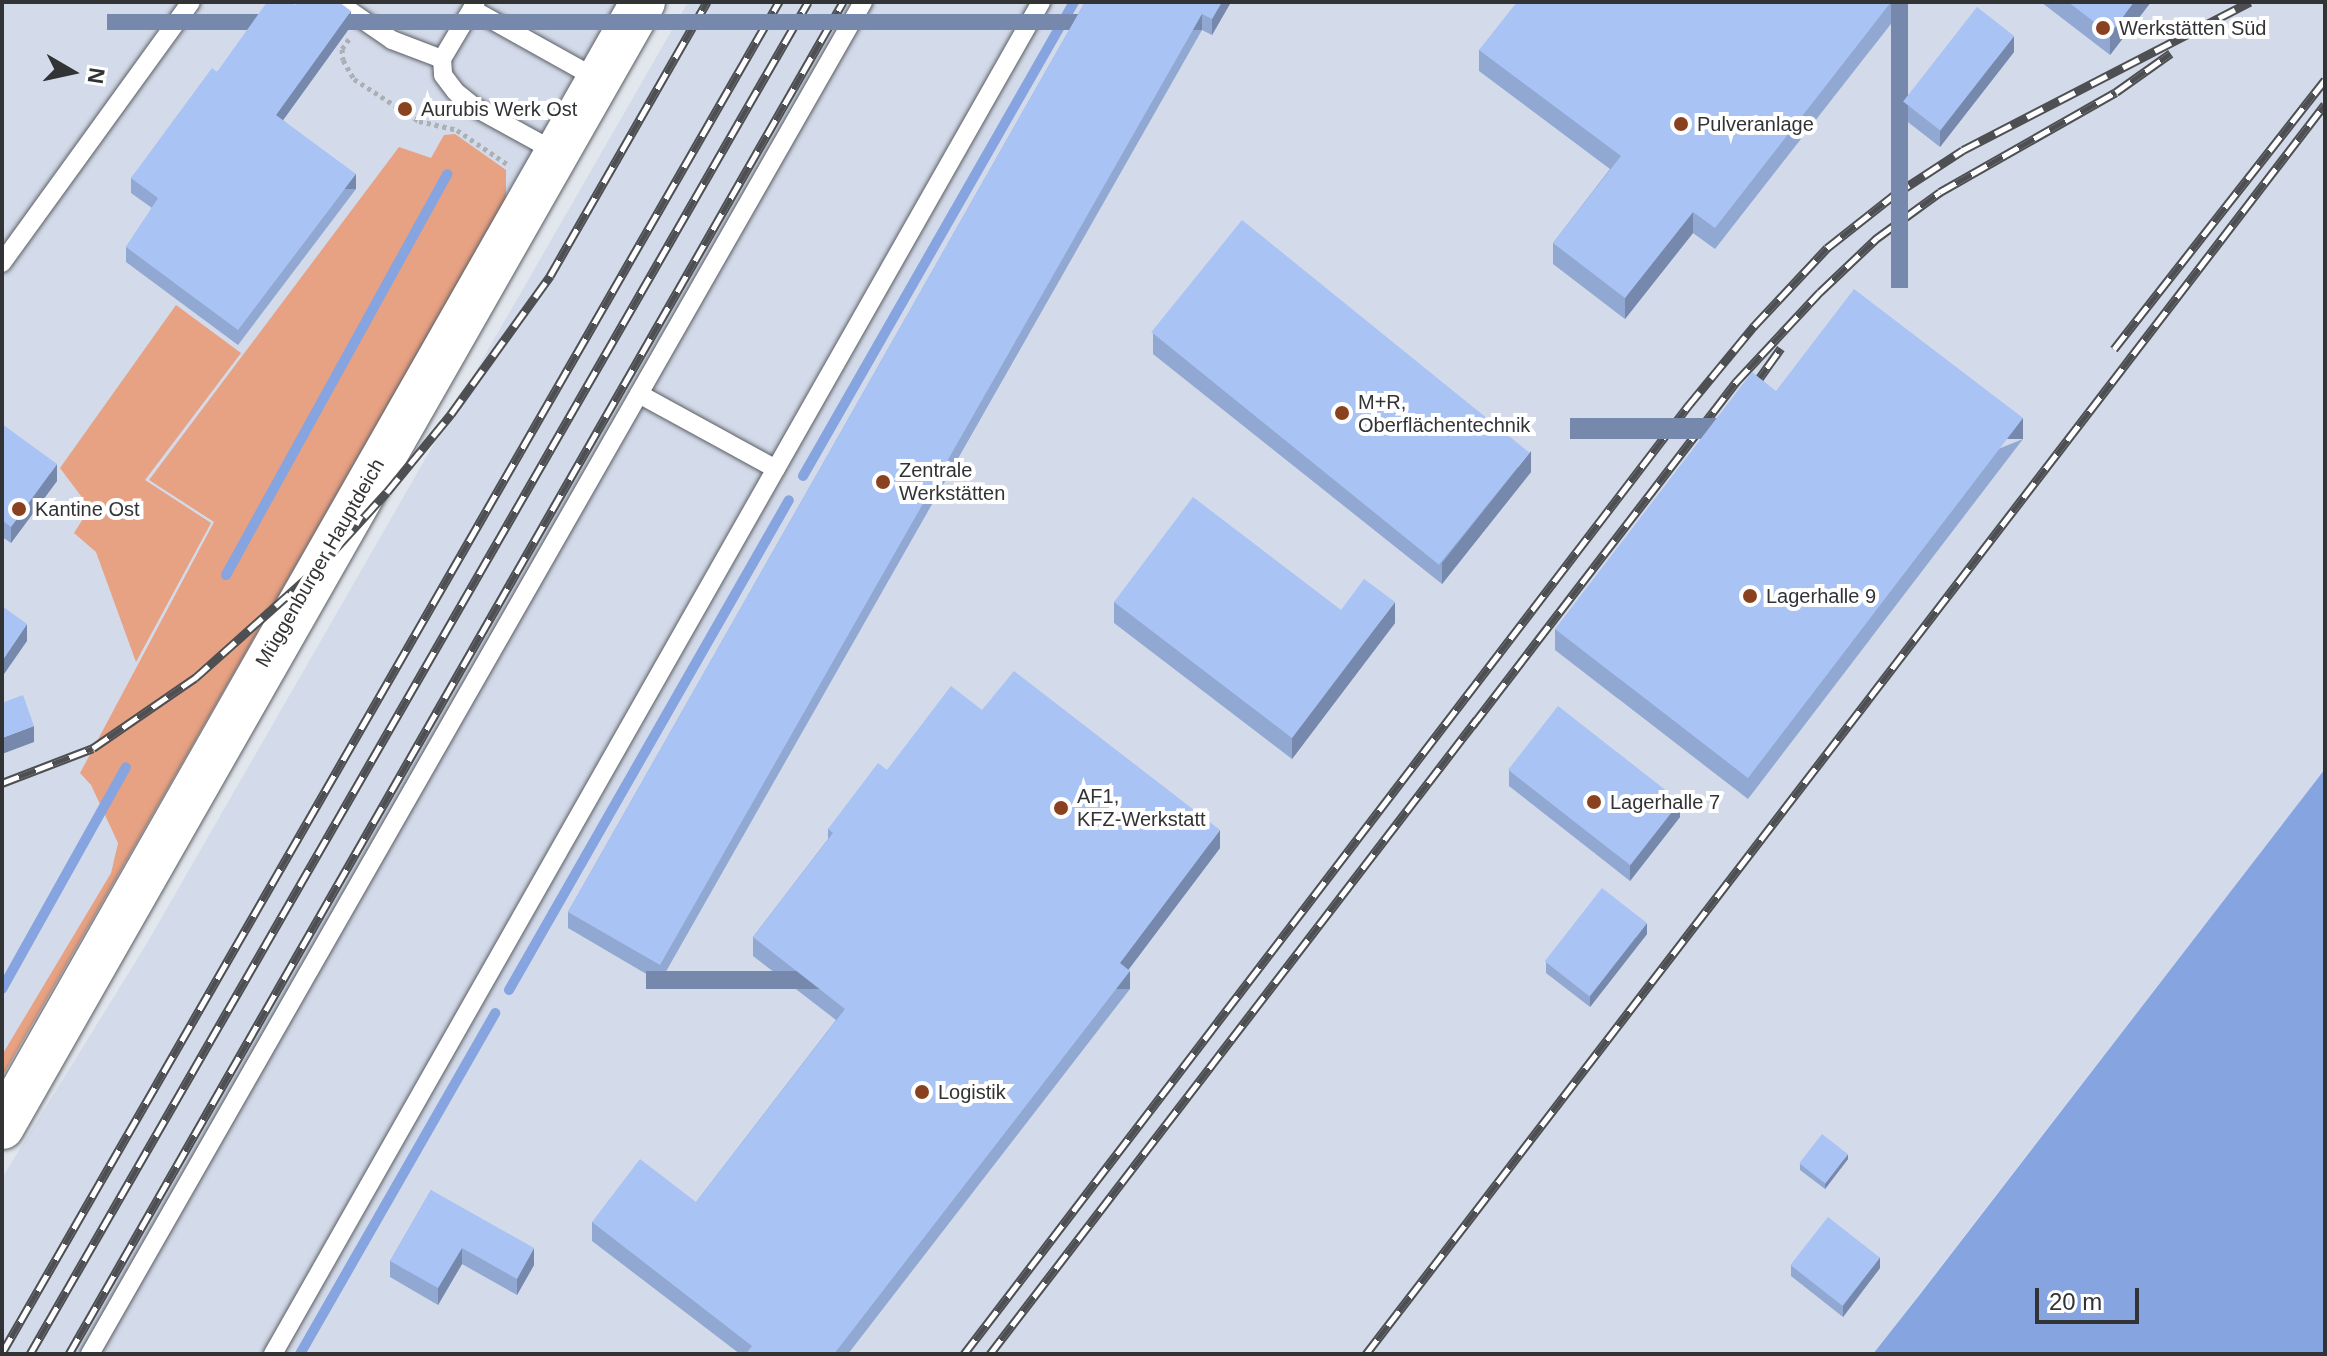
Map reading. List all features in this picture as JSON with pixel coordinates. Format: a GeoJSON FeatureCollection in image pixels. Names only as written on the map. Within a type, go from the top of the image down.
{"type":"FeatureCollection","features":[{"type":"Feature","properties":{"kind":"street","name":"Müggenburger Hauptdeich"},"geometry":{"type":"LineString","coordinates":[[2,1127],[643,2]]}},
{"type":"Feature","properties":{"kind":"lane"},"geometry":{"type":"LineString","coordinates":[[2,263],[191,2]]}},
{"type":"Feature","properties":{"kind":"lane"},"geometry":{"type":"LineString","coordinates":[[337,2],[392,40],[442,59]]}},
{"type":"Feature","properties":{"kind":"lane"},"geometry":{"type":"LineString","coordinates":[[90,1354],[863,2]]}},
{"type":"Feature","properties":{"kind":"lane"},"geometry":{"type":"LineString","coordinates":[[273,1354],[1041,2]]}},
{"type":"Feature","properties":{"kind":"lane"},"geometry":{"type":"LineString","coordinates":[[547,169],[456,92],[443,75],[442,59],[473,4],[598,79]]}},
{"type":"Feature","properties":{"kind":"lane"},"geometry":{"type":"LineString","coordinates":[[639,394],[776,469]]}},
{"type":"Feature","properties":{"kind":"path"},"geometry":{"type":"LineString","coordinates":[[362,20],[342,49],[343,60],[354,79],[419,121],[457,130],[547,169]]}},
{"type":"Feature","properties":{"kind":"shaded area"},"geometry":{"type":"Polygon","coordinates":[[[2,2],[620,2],[506,199],[399,148],[149,480],[214,522],[80,773],[91,785],[118,843],[111,873],[2,1055],[2,2]]]}},
{"type":"Feature","properties":{"kind":"shaded area"},"geometry":{"type":"Polygon","coordinates":[[[688,2],[2325,2],[2325,769],[1873,1354],[2,1354],[2,1178],[147,943],[688,2]]]}},
{"type":"Feature","properties":{"kind":"shaded area"},"geometry":{"type":"Polygon","coordinates":[[[455,134],[506,170],[506,199],[2,1077],[2,1055],[111,873],[118,843],[91,785],[80,773],[214,522],[149,480],[399,147],[431,158],[444,135],[455,134]]]}},
{"type":"Feature","properties":{"kind":"shaded area"},"geometry":{"type":"Polygon","coordinates":[[[176,305],[241,353],[145,480],[211,523],[136,662],[96,552],[74,533],[90,508],[60,468],[176,305]]]}},
{"type":"Feature","properties":{"kind":"water"},"geometry":{"type":"Polygon","coordinates":[[[2325,769],[2325,1354],[1873,1354],[1921,1293],[2325,769]]]}},
{"type":"Feature","properties":{"kind":"building"},"geometry":{"type":"Polygon","coordinates":[[[267,2],[290,2],[295,5],[298,2],[339,2],[351,11],[276,115],[356,174],[238,330],[126,247],[158,198],[131,178],[212,68],[217,72],[267,2]]]}},
{"type":"Feature","properties":{"kind":"building","name":"Zentrale Werkstätten"},"geometry":{"type":"Polygon","coordinates":[[[1085,2],[1222,2],[1212,19],[1202,14],[660,965],[568,912],[1085,2]]]}},
{"type":"Feature","properties":{"kind":"building","name":"Pulveranlage"},"geometry":{"type":"Polygon","coordinates":[[[1517,2],[1891,2],[1715,228],[1693,212],[1625,298],[1553,243],[1621,156],[1479,50],[1517,2]]]}},
{"type":"Feature","properties":{"kind":"building"},"geometry":{"type":"Polygon","coordinates":[[[2068,2],[2134,2],[2110,34],[2068,2]]]}},
{"type":"Feature","properties":{"kind":"building"},"geometry":{"type":"Polygon","coordinates":[[[1977,7],[2014,36],[1940,130],[1903,102],[1977,7]]]}},
{"type":"Feature","properties":{"kind":"building","name":"M+R, Oberflächentechnik"},"geometry":{"type":"Polygon","coordinates":[[[1242,220],[1530,453],[1439,565],[1151,332],[1242,220]]]}},
{"type":"Feature","properties":{"kind":"building","name":"Lagerhalle 9"},"geometry":{"type":"Polygon","coordinates":[[[1854,289],[2023,418],[1748,778],[1555,629],[1752,372],[1776,391],[1854,289]]]}},
{"type":"Feature","properties":{"kind":"building","name":"Kantine Ost"},"geometry":{"type":"Polygon","coordinates":[[[2,424],[57,464],[11,527],[2,520],[2,424]]]}},
{"type":"Feature","properties":{"kind":"building"},"geometry":{"type":"Polygon","coordinates":[[[1193,497],[1341,610],[1364,579],[1395,602],[1292,738],[1114,602],[1193,497]]]}},
{"type":"Feature","properties":{"kind":"building"},"geometry":{"type":"Polygon","coordinates":[[[2,606],[27,624],[2,661],[2,606]]]}},
{"type":"Feature","properties":{"kind":"building"},"geometry":{"type":"Polygon","coordinates":[[[1014,671],[1220,830],[1120,963],[1130,971],[834,1354],[746,1354],[752,1346],[592,1222],[640,1159],[696,1202],[845,1009],[753,937],[833,833],[828,829],[878,763],[887,770],[951,686],[982,710],[1014,671]]]}},
{"type":"Feature","properties":{"kind":"building"},"geometry":{"type":"Polygon","coordinates":[[[23,695],[34,726],[2,738],[2,703],[23,695]]]}},
{"type":"Feature","properties":{"kind":"building","name":"Lagerhalle 7"},"geometry":{"type":"Polygon","coordinates":[[[1558,706],[1680,801],[1630,865],[1508,770],[1558,706]]]}},
{"type":"Feature","properties":{"kind":"building"},"geometry":{"type":"Polygon","coordinates":[[[1602,888],[1647,923],[1590,996],[1545,961],[1602,888]]]}},
{"type":"Feature","properties":{"kind":"building"},"geometry":{"type":"Polygon","coordinates":[[[1822,1134],[1848,1154],[1825,1183],[1799,1163],[1822,1134]]]}},
{"type":"Feature","properties":{"kind":"building"},"geometry":{"type":"Polygon","coordinates":[[[431,1190],[534,1248],[517,1279],[462,1248],[438,1288],[390,1261],[431,1190]]]}},
{"type":"Feature","properties":{"kind":"building"},"geometry":{"type":"Polygon","coordinates":[[[1828,1217],[1880,1258],[1842,1306],[1790,1265],[1828,1217]]]}},
{"type":"Feature","properties":{"kind":"waterway"},"geometry":{"type":"LineString","coordinates":[[803,476],[1074,2]]}},
{"type":"Feature","properties":{"kind":"waterway"},"geometry":{"type":"LineString","coordinates":[[226,575],[447,174]]}},
{"type":"Feature","properties":{"kind":"waterway"},"geometry":{"type":"LineString","coordinates":[[509,990],[789,500]]}},
{"type":"Feature","properties":{"kind":"waterway"},"geometry":{"type":"LineString","coordinates":[[2,989],[126,767]]}},
{"type":"Feature","properties":{"kind":"waterway"},"geometry":{"type":"LineString","coordinates":[[300,1354],[495,1013]]}},
{"type":"Feature","properties":{"kind":"railway"},"geometry":{"type":"LineString","coordinates":[[2,783],[93,748],[195,678],[316,570],[387,492],[451,414],[550,276],[707,2]]}},
{"type":"Feature","properties":{"kind":"railway"},"geometry":{"type":"LineString","coordinates":[[2,1353],[779,2]]}},
{"type":"Feature","properties":{"kind":"railway"},"geometry":{"type":"LineString","coordinates":[[30,1354],[808,2]]}},
{"type":"Feature","properties":{"kind":"railway"},"geometry":{"type":"LineString","coordinates":[[69,1354],[843,2]]}},
{"type":"Feature","properties":{"kind":"railway"},"geometry":{"type":"LineString","coordinates":[[964,1354],[1688,406],[1754,326],[1827,248],[1894,195],[1963,150],[2250,2]]}},
{"type":"Feature","properties":{"kind":"railway"},"geometry":{"type":"LineString","coordinates":[[1472,726],[1736,382],[1820,292],[1877,238],[1940,192],[2116,92],[2171,53]]}},
{"type":"Feature","properties":{"kind":"railway"},"geometry":{"type":"LineString","coordinates":[[2114,349],[2325,80]]}},
{"type":"Feature","properties":{"kind":"railway"},"geometry":{"type":"LineString","coordinates":[[1366,1354],[2325,104]]}},
{"type":"Feature","properties":{"kind":"railway"},"geometry":{"type":"LineString","coordinates":[[1746,397],[1781,348]]}},
{"type":"Feature","properties":{"kind":"railway"},"geometry":{"type":"LineString","coordinates":[[990,1354],[1477,719]]}},
{"type":"Feature","properties":{"kind":"place","name":"Werkstätten Süd"},"geometry":{"type":"Point","coordinates":[2103,28]}},
{"type":"Feature","properties":{"kind":"place","name":"Aurubis Werk Ost"},"geometry":{"type":"Point","coordinates":[405,109]}},
{"type":"Feature","properties":{"kind":"place","name":"Pulveranlage"},"geometry":{"type":"Point","coordinates":[1681,124]}},
{"type":"Feature","properties":{"kind":"place","name":"M+R, Oberflächentechnik"},"geometry":{"type":"Point","coordinates":[1342,413]}},
{"type":"Feature","properties":{"kind":"place","name":"Zentrale Werkstätten"},"geometry":{"type":"Point","coordinates":[883,482]}},
{"type":"Feature","properties":{"kind":"place","name":"Kantine Ost"},"geometry":{"type":"Point","coordinates":[19,509]}},
{"type":"Feature","properties":{"kind":"place","name":"Lagerhalle 9"},"geometry":{"type":"Point","coordinates":[1750,596]}},
{"type":"Feature","properties":{"kind":"place","name":"Lagerhalle 7"},"geometry":{"type":"Point","coordinates":[1594,802]}},
{"type":"Feature","properties":{"kind":"place","name":"AF1, KFZ-Werkstatt"},"geometry":{"type":"Point","coordinates":[1061,808]}},
{"type":"Feature","properties":{"kind":"place","name":"Logistik"},"geometry":{"type":"Point","coordinates":[922,1092]}}]}
